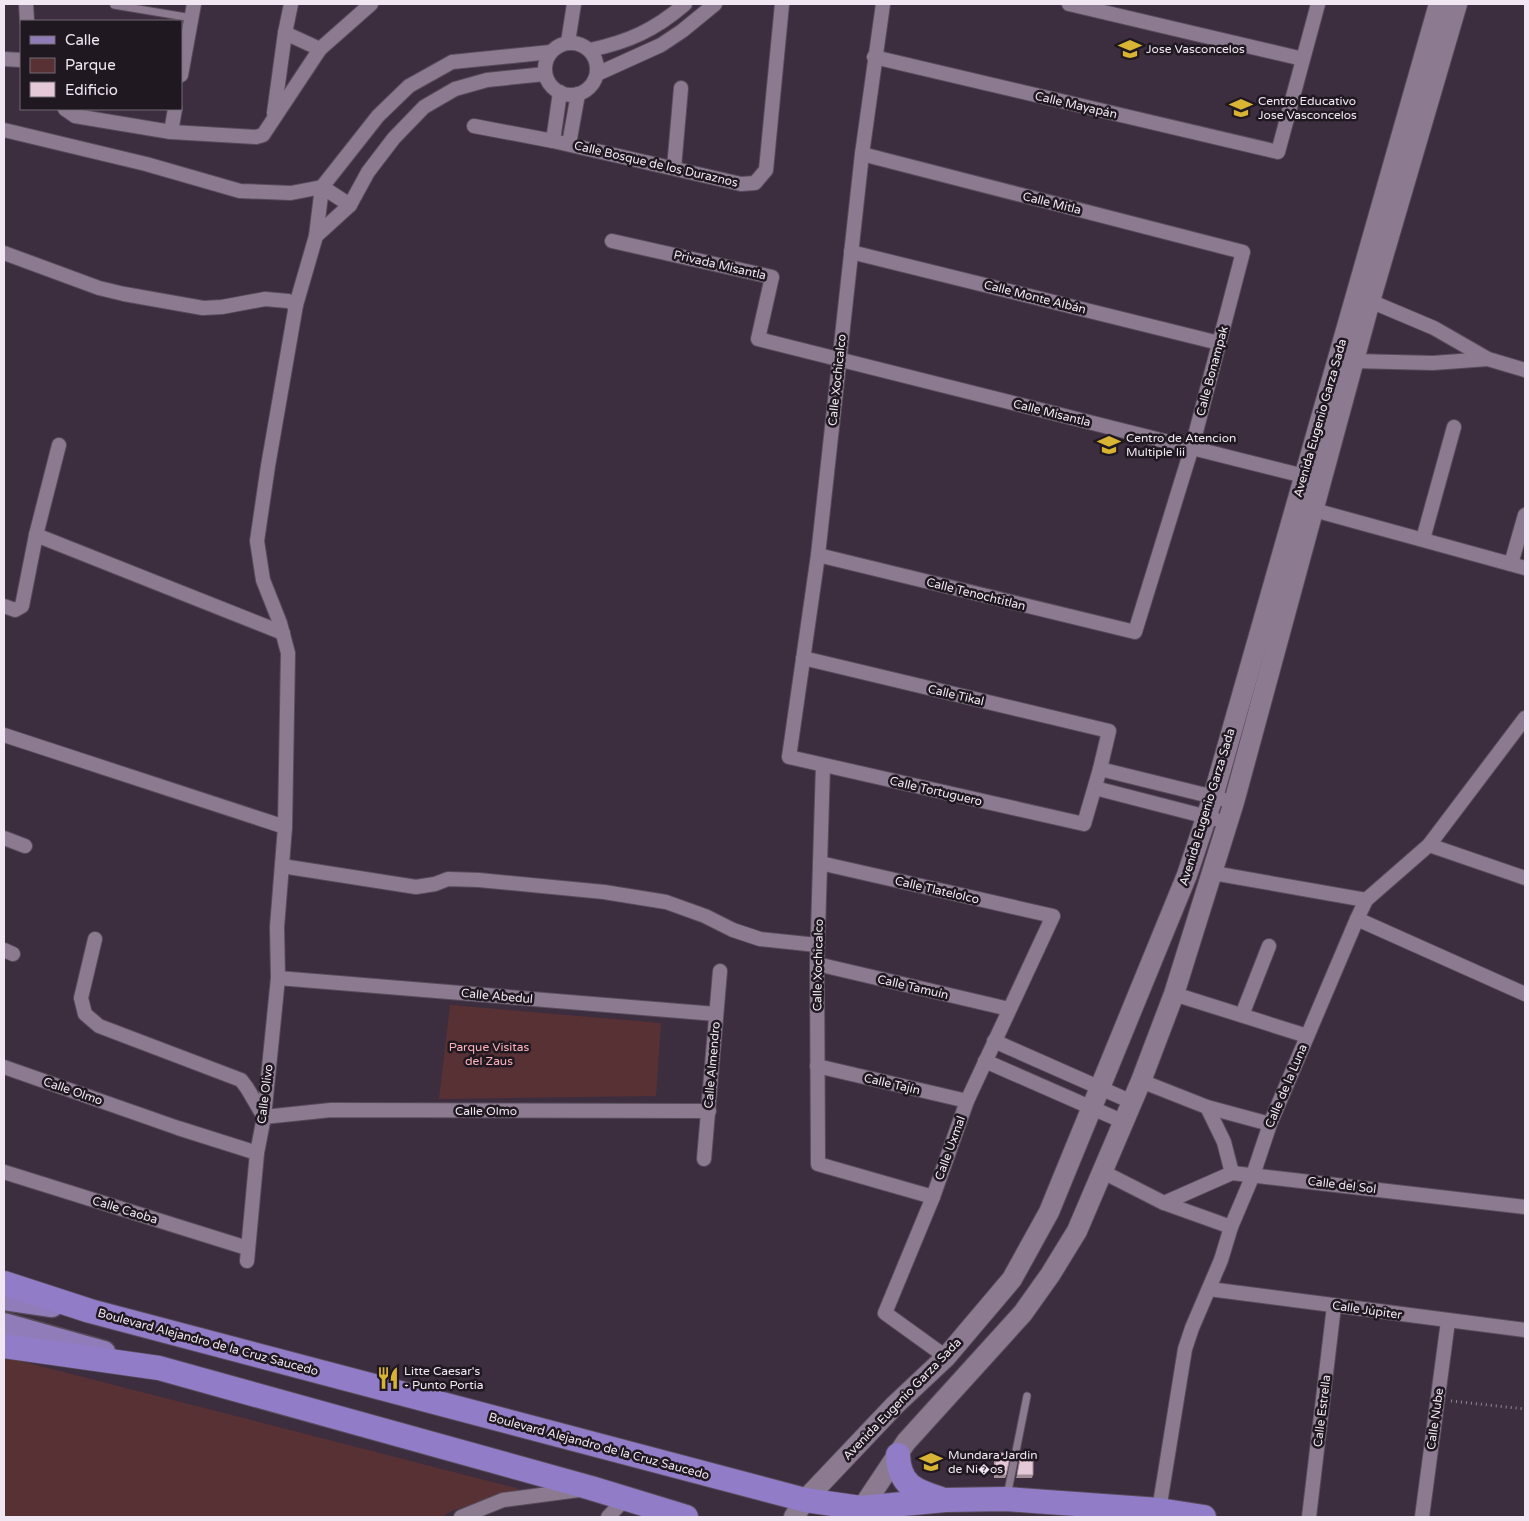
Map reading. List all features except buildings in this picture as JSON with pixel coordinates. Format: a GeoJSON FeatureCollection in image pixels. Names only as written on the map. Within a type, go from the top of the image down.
{"type":"FeatureCollection","features":[{"type":"Feature","properties":{"kind":"highway","name":"Boulevard Alejandro de la Cruz Saucedo"},"geometry":{"type":"LineString","coordinates":[[8,1294],[90,1311],[799,1509],[859,1513],[945,1500],[1006,1499],[1159,1510],[1204,1517]]}},
{"type":"Feature","properties":{"kind":"highway"},"geometry":{"type":"LineString","coordinates":[[5,1332],[159,1368],[591,1488],[686,1517]]}},
{"type":"Feature","properties":{"kind":"highway"},"geometry":{"type":"LineString","coordinates":[[898,1455],[899,1467],[904,1479],[917,1491],[945,1500]]}},
{"type":"Feature","properties":{"kind":"main road","name":"Avenida Eugenio Garza Sada"},"geometry":{"type":"LineString","coordinates":[[859,1513],[906,1442],[1023,1313],[1050,1275],[1077,1231],[1142,1081],[1174,994],[1234,802],[1314,510],[1313,478],[1438,4]]}},
{"type":"Feature","properties":{"kind":"main road","name":"Avenida Eugenio Garza Sada"},"geometry":{"type":"LineString","coordinates":[[799,1509],[896,1405],[946,1357],[1012,1279],[1049,1212],[1187,875],[1313,478],[1354,360],[1456,4]]}},
{"type":"Feature","properties":{"kind":"street"},"geometry":{"type":"LineString","coordinates":[[26,4],[27,20]]}},
{"type":"Feature","properties":{"kind":"street"},"geometry":{"type":"LineString","coordinates":[[274,116],[285,33],[291,4]]}},
{"type":"Feature","properties":{"kind":"street"},"geometry":{"type":"LineString","coordinates":[[66,110],[75,116],[171,132],[256,137],[263,135],[320,49],[371,4]]}},
{"type":"Feature","properties":{"kind":"street"},"geometry":{"type":"LineString","coordinates":[[568,42],[574,4]]}},
{"type":"Feature","properties":{"kind":"street"},"geometry":{"type":"LineString","coordinates":[[590,50],[619,44],[644,32],[685,4]]}},
{"type":"Feature","properties":{"kind":"street"},"geometry":{"type":"LineString","coordinates":[[597,74],[661,45],[682,31],[715,4]]}},
{"type":"Feature","properties":{"kind":"street","name":"Calle Bosque de los Duraznos"},"geometry":{"type":"LineString","coordinates":[[474,126],[569,144],[741,184],[756,183],[766,170],[782,4]]}},
{"type":"Feature","properties":{"kind":"street","name":"Calle Xochicalco"},"geometry":{"type":"LineString","coordinates":[[789,757],[818,555],[862,154],[883,4]]}},
{"type":"Feature","properties":{"kind":"street"},"geometry":{"type":"LineString","coordinates":[[1069,4],[1303,59],[1318,4]]}},
{"type":"Feature","properties":{"kind":"street"},"geometry":{"type":"LineString","coordinates":[[182,70],[193,11]]}},
{"type":"Feature","properties":{"kind":"street"},"geometry":{"type":"LineString","coordinates":[[285,33],[320,49]]}},
{"type":"Feature","properties":{"kind":"street"},"geometry":{"type":"LineString","coordinates":[[568,42],[584,46],[590,50],[598,66],[594,83],[587,90],[578,94],[569,95],[553,88],[545,74],[546,62],[551,52],[556,47],[568,42]]}},
{"type":"Feature","properties":{"kind":"street"},"geometry":{"type":"LineString","coordinates":[[4,130],[146,164],[240,191],[291,193],[322,187],[378,116],[409,86],[452,62],[551,52]]}},
{"type":"Feature","properties":{"kind":"street","name":"Calle Mayapán"},"geometry":{"type":"LineString","coordinates":[[874,58],[1278,152],[1303,59]]}},
{"type":"Feature","properties":{"kind":"street"},"geometry":{"type":"LineString","coordinates":[[4,59],[20,60]]}},
{"type":"Feature","properties":{"kind":"street"},"geometry":{"type":"LineString","coordinates":[[316,236],[350,205],[368,172],[394,138],[424,107],[455,89],[487,80],[545,74]]}},
{"type":"Feature","properties":{"kind":"street"},"geometry":{"type":"LineString","coordinates":[[674,168],[681,88]]}},
{"type":"Feature","properties":{"kind":"street"},"geometry":{"type":"LineString","coordinates":[[553,141],[560,92]]}},
{"type":"Feature","properties":{"kind":"street"},"geometry":{"type":"LineString","coordinates":[[569,144],[578,94]]}},
{"type":"Feature","properties":{"kind":"street"},"geometry":{"type":"LineString","coordinates":[[171,132],[175,110]]}},
{"type":"Feature","properties":{"kind":"street","name":"Calle Mitla"},"geometry":{"type":"LineString","coordinates":[[862,154],[1243,252]]}},
{"type":"Feature","properties":{"kind":"street"},"geometry":{"type":"LineString","coordinates":[[322,187],[350,205]]}},
{"type":"Feature","properties":{"kind":"street","name":"Calle Olivo"},"geometry":{"type":"LineString","coordinates":[[247,1255],[257,1154],[264,1117],[278,978],[277,927],[285,826],[288,653],[283,633],[263,580],[257,541],[296,305],[316,236],[322,187]]}},
{"type":"Feature","properties":{"kind":"street","name":"Privada Misantla"},"geometry":{"type":"LineString","coordinates":[[612,241],[772,277],[758,340],[840,360]]}},
{"type":"Feature","properties":{"kind":"street","name":"Calle Monte Albán"},"geometry":{"type":"LineString","coordinates":[[851,252],[1219,343]]}},
{"type":"Feature","properties":{"kind":"street","name":"Calle Bonampak"},"geometry":{"type":"LineString","coordinates":[[1135,632],[1192,447],[1243,252]]}},
{"type":"Feature","properties":{"kind":"street"},"geometry":{"type":"LineString","coordinates":[[4,254],[100,288],[203,308],[222,307],[265,299],[288,301],[296,305]]}},
{"type":"Feature","properties":{"kind":"street"},"geometry":{"type":"LineString","coordinates":[[1370,301],[1434,328],[1488,359],[1525,370]]}},
{"type":"Feature","properties":{"kind":"street"},"geometry":{"type":"LineString","coordinates":[[1354,360],[1433,363],[1488,359]]}},
{"type":"Feature","properties":{"kind":"street","name":"Calle Misantla"},"geometry":{"type":"LineString","coordinates":[[840,360],[1313,478]]}},
{"type":"Feature","properties":{"kind":"street"},"geometry":{"type":"LineString","coordinates":[[1423,539],[1454,426]]}},
{"type":"Feature","properties":{"kind":"street"},"geometry":{"type":"LineString","coordinates":[[4,606],[15,610],[22,606],[36,535],[59,445]]}},
{"type":"Feature","properties":{"kind":"street"},"geometry":{"type":"LineString","coordinates":[[1314,510],[1525,568]]}},
{"type":"Feature","properties":{"kind":"street"},"geometry":{"type":"LineString","coordinates":[[1511,564],[1525,515]]}},
{"type":"Feature","properties":{"kind":"street"},"geometry":{"type":"LineString","coordinates":[[36,535],[283,633]]}},
{"type":"Feature","properties":{"kind":"street","name":"Calle Tenochtitlan"},"geometry":{"type":"LineString","coordinates":[[818,555],[1135,632]]}},
{"type":"Feature","properties":{"kind":"street","name":"Calle Tikal"},"geometry":{"type":"LineString","coordinates":[[804,658],[1109,731],[1100,769]]}},
{"type":"Feature","properties":{"kind":"street","name":"Calle de la Luna"},"geometry":{"type":"LineString","coordinates":[[1159,1510],[1185,1349],[1192,1328],[1221,1260],[1231,1227],[1253,1174],[1270,1124],[1357,919],[1366,900],[1429,845],[1525,718]]}},
{"type":"Feature","properties":{"kind":"street"},"geometry":{"type":"LineString","coordinates":[[4,736],[285,826]]}},
{"type":"Feature","properties":{"kind":"street","name":"Calle Tortuguero"},"geometry":{"type":"LineString","coordinates":[[789,757],[1084,824],[1095,788]]}},
{"type":"Feature","properties":{"kind":"street","name":"Calle Xochicalco"},"geometry":{"type":"LineString","coordinates":[[824,765],[817,944],[818,1164],[933,1197]]}},
{"type":"Feature","properties":{"kind":"street"},"geometry":{"type":"LineString","coordinates":[[1228,822],[1095,788],[1100,769],[1234,802]]}},
{"type":"Feature","properties":{"kind":"street"},"geometry":{"type":"LineString","coordinates":[[4,838],[25,846]]}},
{"type":"Feature","properties":{"kind":"street"},"geometry":{"type":"LineString","coordinates":[[1429,845],[1525,878]]}},
{"type":"Feature","properties":{"kind":"street","name":"Calle Tlatelolco"},"geometry":{"type":"LineString","coordinates":[[820,863],[1053,916]]}},
{"type":"Feature","properties":{"kind":"street"},"geometry":{"type":"LineString","coordinates":[[282,866],[416,887],[448,880],[479,880],[604,892],[666,902],[704,916],[733,930],[760,938],[817,944]]}},
{"type":"Feature","properties":{"kind":"street"},"geometry":{"type":"LineString","coordinates":[[1213,873],[1366,900]]}},
{"type":"Feature","properties":{"kind":"street","name":"Calle Uxmal"},"geometry":{"type":"LineString","coordinates":[[946,1357],[885,1313],[933,1197],[967,1101],[1053,916]]}},
{"type":"Feature","properties":{"kind":"street"},"geometry":{"type":"LineString","coordinates":[[1357,919],[1525,994]]}},
{"type":"Feature","properties":{"kind":"street"},"geometry":{"type":"LineString","coordinates":[[95,939],[81,998],[85,1014],[99,1026],[241,1080],[264,1117]]}},
{"type":"Feature","properties":{"kind":"street"},"geometry":{"type":"LineString","coordinates":[[1242,1015],[1270,946]]}},
{"type":"Feature","properties":{"kind":"street","name":"Calle Tamuín"},"geometry":{"type":"LineString","coordinates":[[817,964],[1009,1009]]}},
{"type":"Feature","properties":{"kind":"street","name":"Calle Almendro"},"geometry":{"type":"LineString","coordinates":[[704,1159],[720,971]]}},
{"type":"Feature","properties":{"kind":"street","name":"Calle Abedul"},"geometry":{"type":"LineString","coordinates":[[278,978],[716,1014]]}},
{"type":"Feature","properties":{"kind":"street"},"geometry":{"type":"LineString","coordinates":[[1174,994],[1307,1036]]}},
{"type":"Feature","properties":{"kind":"street"},"geometry":{"type":"LineString","coordinates":[[994,1041],[1132,1102]]}},
{"type":"Feature","properties":{"kind":"street"},"geometry":{"type":"LineString","coordinates":[[985,1061],[1124,1122]]}},
{"type":"Feature","properties":{"kind":"street","name":"Calle Tajín"},"geometry":{"type":"LineString","coordinates":[[817,1066],[967,1101]]}},
{"type":"Feature","properties":{"kind":"street","name":"Calle Olmo"},"geometry":{"type":"LineString","coordinates":[[5,1072],[257,1154]]}},
{"type":"Feature","properties":{"kind":"street"},"geometry":{"type":"LineString","coordinates":[[1142,1081],[1207,1107],[1270,1124]]}},
{"type":"Feature","properties":{"kind":"street"},"geometry":{"type":"LineString","coordinates":[[1207,1107],[1224,1142],[1232,1173]]}},
{"type":"Feature","properties":{"kind":"street","name":"Calle Olmo"},"geometry":{"type":"LineString","coordinates":[[264,1117],[331,1110],[709,1111]]}},
{"type":"Feature","properties":{"kind":"street","name":"Calle Caoba"},"geometry":{"type":"LineString","coordinates":[[4,1172],[247,1255]]}},
{"type":"Feature","properties":{"kind":"street"},"geometry":{"type":"LineString","coordinates":[[1103,1172],[1164,1204],[1231,1227]]}},
{"type":"Feature","properties":{"kind":"street","name":"Calle del Sol"},"geometry":{"type":"LineString","coordinates":[[1164,1204],[1232,1173],[1525,1207]]}},
{"type":"Feature","properties":{"kind":"street","name":"Calle Júpiter"},"geometry":{"type":"LineString","coordinates":[[1209,1289],[1525,1330]]}},
{"type":"Feature","properties":{"kind":"street","name":"Calle Estrella"},"geometry":{"type":"LineString","coordinates":[[1309,1517],[1334,1306]]}},
{"type":"Feature","properties":{"kind":"street","name":"Calle Nube"},"geometry":{"type":"LineString","coordinates":[[1422,1517],[1448,1321]]}},
{"type":"Feature","properties":{"kind":"street"},"geometry":{"type":"LineString","coordinates":[[461,1517],[503,1500],[591,1488]]}},
{"type":"Feature","properties":{"kind":"street"},"geometry":{"type":"LineString","coordinates":[[608,1517],[626,1498]]}},
{"type":"Feature","properties":{"kind":"lane"},"geometry":{"type":"LineString","coordinates":[[114,5],[193,11]]}},
{"type":"Feature","properties":{"kind":"lane"},"geometry":{"type":"LineString","coordinates":[[1006,1499],[1026,1396]]}},
{"type":"Feature","properties":{"kind":"path"},"geometry":{"type":"LineString","coordinates":[[1438,1400],[1525,1409]]}},
{"type":"Feature","properties":{"kind":"green space","name":"Parque Visitas del Zaus"},"geometry":{"type":"Polygon","coordinates":[[[450,1005],[661,1023],[656,1096],[439,1099],[450,1005]]]}},
{"type":"Feature","properties":{"kind":"green space"},"geometry":{"type":"Polygon","coordinates":[[[5,1357],[520,1489],[449,1512],[443,1517],[4,1517],[5,1357]]]}},
{"type":"Feature","properties":{"kind":"place","name":"Jose Vasconcelos"},"geometry":{"type":"Point","coordinates":[1130,49]}},
{"type":"Feature","properties":{"kind":"place","name":"Centro Educativo Jose Vasconcelos"},"geometry":{"type":"Point","coordinates":[1241,108]}},
{"type":"Feature","properties":{"kind":"place","name":"Centro de Atencion Multiple Iii"},"geometry":{"type":"Point","coordinates":[1109,445]}},
{"type":"Feature","properties":{"kind":"place","name":"Litte Caesar's - Punto Portia"},"geometry":{"type":"Point","coordinates":[388,1378]}},
{"type":"Feature","properties":{"kind":"place","name":"Mundara Jardin de Ni�os"},"geometry":{"type":"Point","coordinates":[931,1462]}}]}
